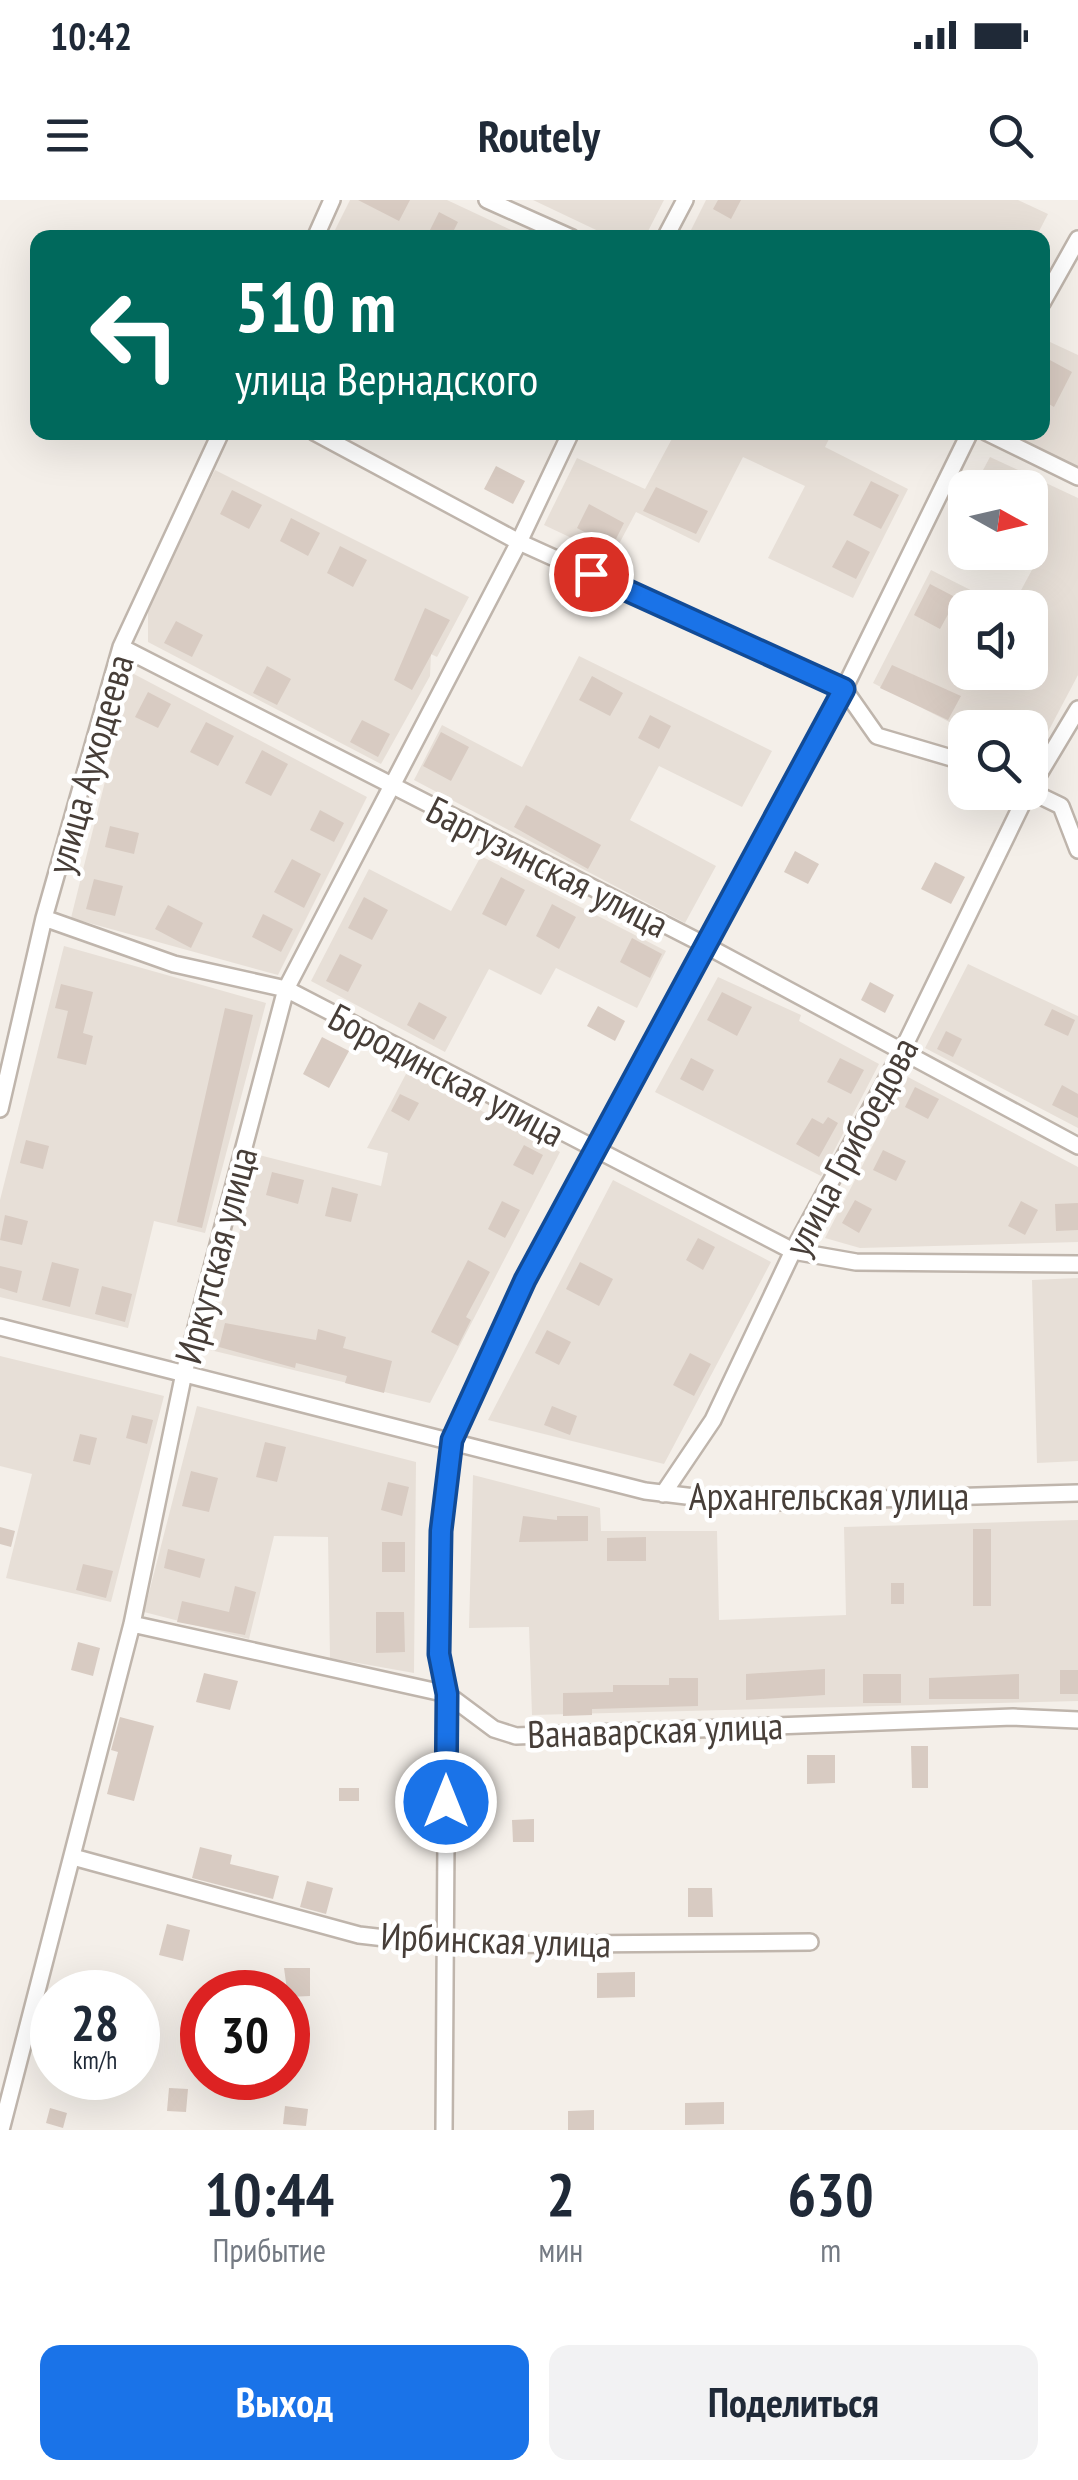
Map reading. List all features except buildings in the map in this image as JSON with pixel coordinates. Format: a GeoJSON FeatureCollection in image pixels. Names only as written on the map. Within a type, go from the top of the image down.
{"type":"FeatureCollection","features":[{"type":"Feature","properties":{"kind":"street"},"geometry":{"type":"LineString","coordinates":[[319,230],[332,200]]}},
{"type":"Feature","properties":{"kind":"street"},"geometry":{"type":"LineString","coordinates":[[487,200],[554,230]]}},
{"type":"Feature","properties":{"kind":"street"},"geometry":{"type":"LineString","coordinates":[[669,230],[685,200]]}},
{"type":"Feature","properties":{"kind":"street"},"geometry":{"type":"LineString","coordinates":[[1050,290],[1078,239]]}},
{"type":"Feature","properties":{"kind":"street","name":"улица Ауходеева"},"geometry":{"type":"LineString","coordinates":[[0,1109],[44,918],[121,647],[216,440]]}},
{"type":"Feature","properties":{"kind":"street"},"geometry":{"type":"LineString","coordinates":[[329,440],[519,542],[844,689],[877,736],[948,757]]}},
{"type":"Feature","properties":{"kind":"street","name":"Иркутская улица"},"geometry":{"type":"LineString","coordinates":[[0,2130],[132,1624],[184,1374],[286,989],[519,542],[567,440]]}},
{"type":"Feature","properties":{"kind":"street"},"geometry":{"type":"LineString","coordinates":[[444,2130],[447,1694],[439,1654],[441,1531],[452,1440],[525,1280],[702,944],[844,689],[966,440]]}},
{"type":"Feature","properties":{"kind":"street"},"geometry":{"type":"LineString","coordinates":[[1002,440],[1078,477]]}},
{"type":"Feature","properties":{"kind":"street","name":"Баргузинская улица"},"geometry":{"type":"LineString","coordinates":[[121,647],[702,944],[1078,1146]]}},
{"type":"Feature","properties":{"kind":"street","name":"улица Грибоедова"},"geometry":{"type":"LineString","coordinates":[[1048,759],[1078,709]]}},
{"type":"Feature","properties":{"kind":"street"},"geometry":{"type":"LineString","coordinates":[[1048,800],[1061,806],[1078,850]]}},
{"type":"Feature","properties":{"kind":"street","name":"улица Грибоедова"},"geometry":{"type":"LineString","coordinates":[[663,1494],[714,1420],[793,1252],[902,1052],[1020,810]]}},
{"type":"Feature","properties":{"kind":"street","name":"Бородинская улица"},"geometry":{"type":"LineString","coordinates":[[44,918],[174,964],[286,989],[793,1252],[856,1262],[1078,1264]]}},
{"type":"Feature","properties":{"kind":"street","name":"Архангельская улица"},"geometry":{"type":"LineString","coordinates":[[0,1328],[663,1494],[744,1502],[1078,1493]]}},
{"type":"Feature","properties":{"kind":"street","name":"Ванаварская улица"},"geometry":{"type":"LineString","coordinates":[[132,1624],[447,1694],[494,1729],[516,1736],[1013,1717],[1078,1720]]}},
{"type":"Feature","properties":{"kind":"street","name":"Ирбинская улица"},"geometry":{"type":"LineString","coordinates":[[73,1857],[359,1935],[446,1946],[810,1942]]}},
{"type":"Feature","properties":{"kind":"shaded area"},"geometry":{"type":"Polygon","coordinates":[[[350,200],[447,200],[511,230],[335,230],[350,200]]]}},
{"type":"Feature","properties":{"kind":"shaded area"},"geometry":{"type":"Polygon","coordinates":[[[533,200],[664,200],[649,230],[596,230],[533,200]]]}},
{"type":"Feature","properties":{"kind":"shaded area"},"geometry":{"type":"Polygon","coordinates":[[[706,200],[1018,200],[1048,214],[1040,230],[691,230],[706,200]]]}},
{"type":"Feature","properties":{"kind":"shaded area"},"geometry":{"type":"Polygon","coordinates":[[[1050,342],[1078,355],[1078,468],[1012,440],[1050,440],[1050,342]]]}},
{"type":"Feature","properties":{"kind":"shaded area"},"geometry":{"type":"Polygon","coordinates":[[[671,440],[828,440],[825,447],[908,489],[853,598],[768,558],[805,486],[743,457],[699,543],[636,512],[612,557],[544,525],[577,458],[645,489],[671,440]]]}},
{"type":"Feature","properties":{"kind":"shaded area"},"geometry":{"type":"Polygon","coordinates":[[[990,457],[1018,470],[983,470],[990,457]]]}},
{"type":"Feature","properties":{"kind":"shaded area"},"geometry":{"type":"Polygon","coordinates":[[[215,470],[469,597],[437,657],[431,654],[430,676],[381,764],[148,642],[148,604],[215,470]]]}},
{"type":"Feature","properties":{"kind":"shaded area"},"geometry":{"type":"Polygon","coordinates":[[[1048,484],[1078,498],[1078,675],[1048,732],[1048,710],[948,710],[948,721],[873,683],[931,570],[970,590],[948,590],[948,690],[1048,690],[1048,590],[1021,590],[1032,570],[1048,570],[1048,484]]]}},
{"type":"Feature","properties":{"kind":"shaded area"},"geometry":{"type":"Polygon","coordinates":[[[579,656],[772,751],[742,807],[659,766],[630,820],[716,866],[685,923],[414,780],[442,725],[522,767],[579,656]]]}},
{"type":"Feature","properties":{"kind":"shaded area"},"geometry":{"type":"Polygon","coordinates":[[[132,673],[367,797],[278,975],[71,918],[132,673]]]}},
{"type":"Feature","properties":{"kind":"shaded area"},"geometry":{"type":"Polygon","coordinates":[[[481,856],[666,951],[637,1008],[556,968],[541,995],[489,969],[445,1052],[311,981],[369,869],[451,911],[481,856]]]}},
{"type":"Feature","properties":{"kind":"shaded area"},"geometry":{"type":"Polygon","coordinates":[[[64,946],[266,1003],[205,1233],[154,1221],[128,1328],[0,1297],[0,1200],[64,946]]]}},
{"type":"Feature","properties":{"kind":"shaded area"},"geometry":{"type":"Polygon","coordinates":[[[968,964],[1078,1016],[1078,1128],[925,1048],[968,964]]]}},
{"type":"Feature","properties":{"kind":"shaded area"},"geometry":{"type":"Polygon","coordinates":[[[718,977],[801,1015],[799,1021],[879,1064],[821,1176],[655,1092],[718,977]]]}},
{"type":"Feature","properties":{"kind":"shaded area"},"geometry":{"type":"Polygon","coordinates":[[[407,1072],[560,1152],[430,1403],[210,1350],[259,1155],[381,1186],[388,1153],[367,1148],[407,1072]]]}},
{"type":"Feature","properties":{"kind":"shaded area"},"geometry":{"type":"Polygon","coordinates":[[[908,1077],[1078,1167],[1078,1242],[860,1248],[825,1238],[908,1077]]]}},
{"type":"Feature","properties":{"kind":"shaded area"},"geometry":{"type":"Polygon","coordinates":[[[613,1180],[771,1262],[664,1464],[488,1420],[613,1180]]]}},
{"type":"Feature","properties":{"kind":"shaded area"},"geometry":{"type":"Polygon","coordinates":[[[1078,1278],[1078,1461],[1037,1463],[1032,1280],[1078,1278]]]}},
{"type":"Feature","properties":{"kind":"shaded area"},"geometry":{"type":"Polygon","coordinates":[[[0,1356],[164,1396],[111,1602],[6,1578],[32,1474],[0,1466],[0,1356]]]}},
{"type":"Feature","properties":{"kind":"shaded area"},"geometry":{"type":"Polygon","coordinates":[[[197,1406],[416,1462],[414,1673],[330,1658],[328,1537],[274,1536],[249,1639],[144,1612],[197,1406]]]}},
{"type":"Feature","properties":{"kind":"shaded area"},"geometry":{"type":"Polygon","coordinates":[[[473,1475],[600,1508],[601,1531],[717,1531],[719,1620],[846,1615],[844,1527],[1078,1520],[1078,1701],[532,1715],[529,1627],[469,1628],[473,1475]]]}},
{"type":"Feature","properties":{"kind":"route"},"geometry":{"type":"LineString","coordinates":[[446,1802],[447,1694],[439,1654],[441,1531],[444,1480],[452,1440],[525,1280],[702,944],[844,689],[591,574]]}}]}
